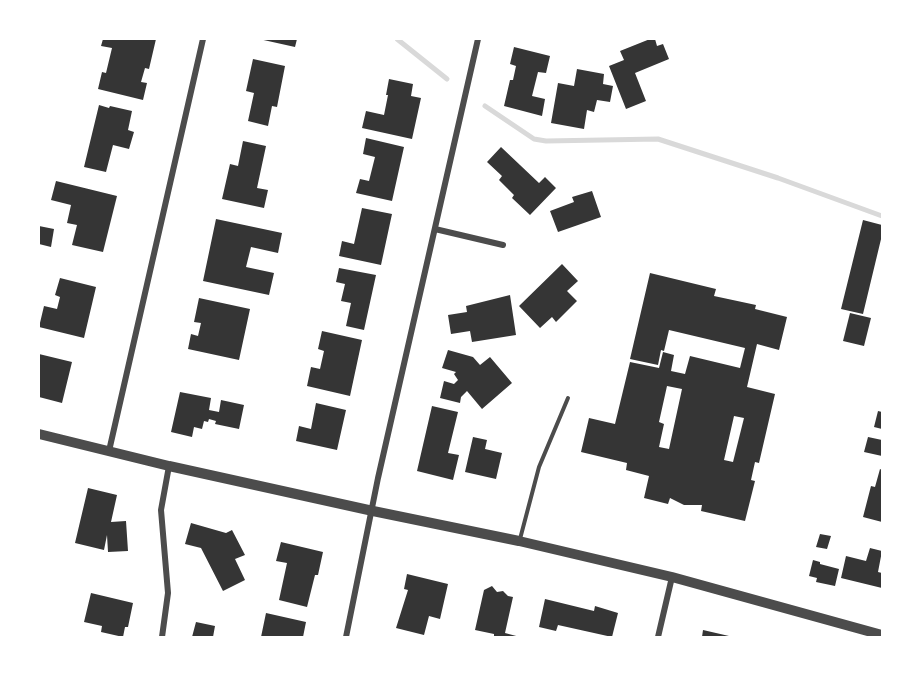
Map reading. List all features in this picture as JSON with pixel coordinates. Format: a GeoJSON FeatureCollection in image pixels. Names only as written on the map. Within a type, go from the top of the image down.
{"type":"FeatureCollection","features":[{"type":"Feature","properties":{"kind":"street"},"geometry":{"type":"LineString","coordinates":[[109,451],[203,39]]}},
{"type":"Feature","properties":{"kind":"street"},"geometry":{"type":"LineString","coordinates":[[346,637],[478,39]]}},
{"type":"Feature","properties":{"kind":"street"},"geometry":{"type":"LineString","coordinates":[[435,229],[504,245]]}},
{"type":"Feature","properties":{"kind":"street"},"geometry":{"type":"LineString","coordinates":[[39,434],[170,466],[672,576],[882,635]]}},
{"type":"Feature","properties":{"kind":"street"},"geometry":{"type":"LineString","coordinates":[[162,637],[168,593],[161,510],[170,466]]}},
{"type":"Feature","properties":{"kind":"street"},"geometry":{"type":"LineString","coordinates":[[658,637],[672,576]]}},
{"type":"Feature","properties":{"kind":"lane"},"geometry":{"type":"LineString","coordinates":[[519,541],[539,467],[568,398]]}},
{"type":"Feature","properties":{"kind":"building"},"geometry":{"type":"Polygon","coordinates":[[[103,39],[156,39],[149,69],[145,68],[141,82],[147,83],[143,100],[98,89],[102,72],[106,73],[112,48],[101,46],[103,39]]]}},
{"type":"Feature","properties":{"kind":"building"},"geometry":{"type":"Polygon","coordinates":[[[259,39],[297,39],[295,47],[259,39]]]}},
{"type":"Feature","properties":{"kind":"building"},"geometry":{"type":"Polygon","coordinates":[[[655,39],[657,46],[663,44],[669,59],[635,73],[646,101],[626,109],[609,66],[624,60],[620,51],[655,39]]]}},
{"type":"Feature","properties":{"kind":"building"},"geometry":{"type":"Polygon","coordinates":[[[514,47],[550,56],[546,73],[538,72],[532,96],[545,99],[542,116],[504,106],[516,66],[510,64],[514,47]]]}},
{"type":"Feature","properties":{"kind":"building"},"geometry":{"type":"Polygon","coordinates":[[[253,59],[285,66],[277,107],[272,106],[268,126],[248,121],[254,93],[246,91],[253,59]]]}},
{"type":"Feature","properties":{"kind":"building"},"geometry":{"type":"Polygon","coordinates":[[[577,69],[604,74],[603,84],[613,86],[610,102],[597,100],[594,112],[587,110],[584,129],[551,123],[558,83],[574,86],[577,69]]]}},
{"type":"Feature","properties":{"kind":"building"},"geometry":{"type":"Polygon","coordinates":[[[389,79],[413,84],[411,96],[421,98],[412,139],[362,128],[366,111],[384,115],[389,79]]]}},
{"type":"Feature","properties":{"kind":"building"},"geometry":{"type":"Polygon","coordinates":[[[99,105],[132,111],[128,130],[134,132],[129,149],[113,145],[106,172],[84,167],[99,105]]]}},
{"type":"Feature","properties":{"kind":"building"},"geometry":{"type":"Polygon","coordinates":[[[366,138],[404,147],[392,201],[356,193],[360,179],[369,181],[375,157],[363,154],[366,138]]]}},
{"type":"Feature","properties":{"kind":"building"},"geometry":{"type":"Polygon","coordinates":[[[243,141],[266,146],[257,188],[268,190],[264,208],[222,199],[230,164],[238,166],[243,141]]]}},
{"type":"Feature","properties":{"kind":"building"},"geometry":{"type":"Polygon","coordinates":[[[501,147],[539,183],[545,177],[556,188],[530,215],[512,198],[514,195],[499,180],[502,176],[487,162],[501,147]]]}},
{"type":"Feature","properties":{"kind":"building"},"geometry":{"type":"Polygon","coordinates":[[[56,181],[117,196],[103,252],[72,245],[77,225],[67,223],[71,205],[51,200],[56,181]]]}},
{"type":"Feature","properties":{"kind":"building"},"geometry":{"type":"Polygon","coordinates":[[[592,191],[601,217],[558,232],[550,211],[574,202],[572,197],[592,191]]]}},
{"type":"Feature","properties":{"kind":"building"},"geometry":{"type":"Polygon","coordinates":[[[362,208],[392,214],[381,265],[339,256],[342,241],[354,244],[362,208]]]}},
{"type":"Feature","properties":{"kind":"building"},"geometry":{"type":"Polygon","coordinates":[[[216,219],[282,233],[278,253],[251,247],[246,267],[274,273],[269,295],[203,281],[216,219]]]}},
{"type":"Feature","properties":{"kind":"building"},"geometry":{"type":"Polygon","coordinates":[[[863,220],[882,225],[882,235],[863,314],[841,309],[863,220]]]}},
{"type":"Feature","properties":{"kind":"building"},"geometry":{"type":"Polygon","coordinates":[[[39,226],[54,229],[51,247],[39,244],[39,226]]]}},
{"type":"Feature","properties":{"kind":"building"},"geometry":{"type":"Polygon","coordinates":[[[562,264],[578,281],[567,291],[577,301],[556,322],[552,317],[540,328],[519,306],[562,264]]]}},
{"type":"Feature","properties":{"kind":"building"},"geometry":{"type":"Polygon","coordinates":[[[339,268],[376,275],[364,330],[346,326],[351,303],[341,301],[345,284],[336,282],[339,268]]]}},
{"type":"Feature","properties":{"kind":"building"},"geometry":{"type":"Polygon","coordinates":[[[650,273],[716,289],[714,296],[756,305],[755,309],[787,317],[779,350],[757,344],[747,387],[775,394],[759,463],[755,462],[751,480],[755,481],[745,521],[701,511],[702,505],[684,505],[670,498],[668,504],[644,498],[649,476],[626,470],[627,463],[581,452],[589,418],[615,424],[630,362],[659,368],[663,352],[674,355],[671,371],[685,374],[690,356],[740,368],[745,348],[669,330],[658,365],[630,359],[650,273]],[[667,386],[659,422],[664,424],[659,447],[669,449],[682,389],[667,386]],[[734,416],[724,460],[733,462],[744,418],[734,416]]]}},
{"type":"Feature","properties":{"kind":"building"},"geometry":{"type":"Polygon","coordinates":[[[60,278],[96,287],[84,338],[39,327],[44,306],[57,309],[60,297],[55,295],[60,278]]]}},
{"type":"Feature","properties":{"kind":"building"},"geometry":{"type":"Polygon","coordinates":[[[510,295],[516,335],[472,342],[470,331],[451,334],[448,315],[467,312],[466,306],[510,295]]]}},
{"type":"Feature","properties":{"kind":"building"},"geometry":{"type":"Polygon","coordinates":[[[199,298],[250,309],[239,360],[188,349],[191,334],[198,336],[201,323],[194,322],[199,298]]]}},
{"type":"Feature","properties":{"kind":"building"},"geometry":{"type":"Polygon","coordinates":[[[850,313],[871,318],[864,346],[843,341],[850,313]]]}},
{"type":"Feature","properties":{"kind":"building"},"geometry":{"type":"Polygon","coordinates":[[[322,331],[362,340],[350,396],[307,386],[311,367],[320,369],[324,351],[318,349],[322,331]]]}},
{"type":"Feature","properties":{"kind":"building"},"geometry":{"type":"Polygon","coordinates":[[[448,350],[473,357],[480,365],[490,357],[512,383],[482,409],[467,391],[461,397],[460,403],[440,398],[444,381],[454,384],[458,380],[454,374],[456,372],[442,368],[448,350]]]}},
{"type":"Feature","properties":{"kind":"building"},"geometry":{"type":"Polygon","coordinates":[[[39,354],[72,362],[62,403],[39,397],[39,354]]]}},
{"type":"Feature","properties":{"kind":"building"},"geometry":{"type":"Polygon","coordinates":[[[180,392],[211,398],[209,410],[219,412],[221,400],[244,405],[239,429],[215,424],[216,421],[209,419],[208,422],[204,421],[202,429],[194,427],[192,437],[171,432],[180,392]]]}},
{"type":"Feature","properties":{"kind":"building"},"geometry":{"type":"Polygon","coordinates":[[[316,403],[346,410],[337,450],[296,441],[299,426],[311,429],[316,403]]]}},
{"type":"Feature","properties":{"kind":"building"},"geometry":{"type":"Polygon","coordinates":[[[432,406],[458,412],[448,453],[459,455],[453,480],[417,471],[432,406]]]}},
{"type":"Feature","properties":{"kind":"building"},"geometry":{"type":"Polygon","coordinates":[[[878,411],[882,412],[882,429],[874,427],[878,411]]]}},
{"type":"Feature","properties":{"kind":"building"},"geometry":{"type":"Polygon","coordinates":[[[473,437],[487,440],[485,449],[502,453],[496,479],[465,472],[473,437]]]}},
{"type":"Feature","properties":{"kind":"building"},"geometry":{"type":"Polygon","coordinates":[[[868,437],[882,440],[882,456],[864,452],[868,437]]]}},
{"type":"Feature","properties":{"kind":"building"},"geometry":{"type":"Polygon","coordinates":[[[880,469],[882,470],[882,522],[863,517],[871,486],[875,487],[880,469]]]}},
{"type":"Feature","properties":{"kind":"building"},"geometry":{"type":"Polygon","coordinates":[[[88,488],[117,495],[111,522],[126,521],[128,551],[108,552],[107,535],[104,550],[75,543],[88,488]]]}},
{"type":"Feature","properties":{"kind":"building"},"geometry":{"type":"Polygon","coordinates":[[[191,523],[226,533],[232,530],[245,555],[235,559],[245,580],[223,591],[201,548],[185,544],[191,523]]]}},
{"type":"Feature","properties":{"kind":"building"},"geometry":{"type":"Polygon","coordinates":[[[820,534],[831,536],[827,549],[816,547],[820,534]]]}},
{"type":"Feature","properties":{"kind":"building"},"geometry":{"type":"Polygon","coordinates":[[[281,542],[323,552],[307,607],[279,600],[287,563],[276,561],[281,542]]]}},
{"type":"Feature","properties":{"kind":"building"},"geometry":{"type":"Polygon","coordinates":[[[870,548],[882,551],[878,572],[882,573],[882,588],[841,578],[846,556],[866,561],[870,548]]]}},
{"type":"Feature","properties":{"kind":"building"},"geometry":{"type":"Polygon","coordinates":[[[813,560],[839,569],[835,586],[816,582],[817,578],[809,576],[813,560]]]}},
{"type":"Feature","properties":{"kind":"building"},"geometry":{"type":"Polygon","coordinates":[[[407,574],[448,584],[440,619],[429,616],[424,635],[396,628],[408,590],[404,589],[407,574]]]}},
{"type":"Feature","properties":{"kind":"building"},"geometry":{"type":"Polygon","coordinates":[[[492,586],[497,592],[503,591],[513,597],[505,633],[520,637],[494,637],[494,634],[475,630],[484,590],[492,586]]]}},
{"type":"Feature","properties":{"kind":"building"},"geometry":{"type":"Polygon","coordinates":[[[91,593],[133,603],[128,627],[125,627],[123,637],[101,632],[102,626],[84,622],[91,593]]]}},
{"type":"Feature","properties":{"kind":"building"},"geometry":{"type":"Polygon","coordinates":[[[545,599],[594,611],[595,606],[618,613],[612,637],[558,625],[556,631],[539,627],[545,599]]]}},
{"type":"Feature","properties":{"kind":"building"},"geometry":{"type":"Polygon","coordinates":[[[266,613],[306,622],[303,637],[261,637],[266,613]]]}},
{"type":"Feature","properties":{"kind":"building"},"geometry":{"type":"Polygon","coordinates":[[[196,622],[215,626],[213,637],[192,637],[196,622]]]}},
{"type":"Feature","properties":{"kind":"building"},"geometry":{"type":"Polygon","coordinates":[[[703,630],[729,636],[729,637],[702,637],[703,630]]]}},
{"type":"Feature","properties":{"kind":"waterway"},"geometry":{"type":"LineString","coordinates":[[397,39],[447,79]]}},
{"type":"Feature","properties":{"kind":"waterway"},"geometry":{"type":"LineString","coordinates":[[485,106],[534,139],[546,141],[658,139],[778,178],[882,216]]}}]}
